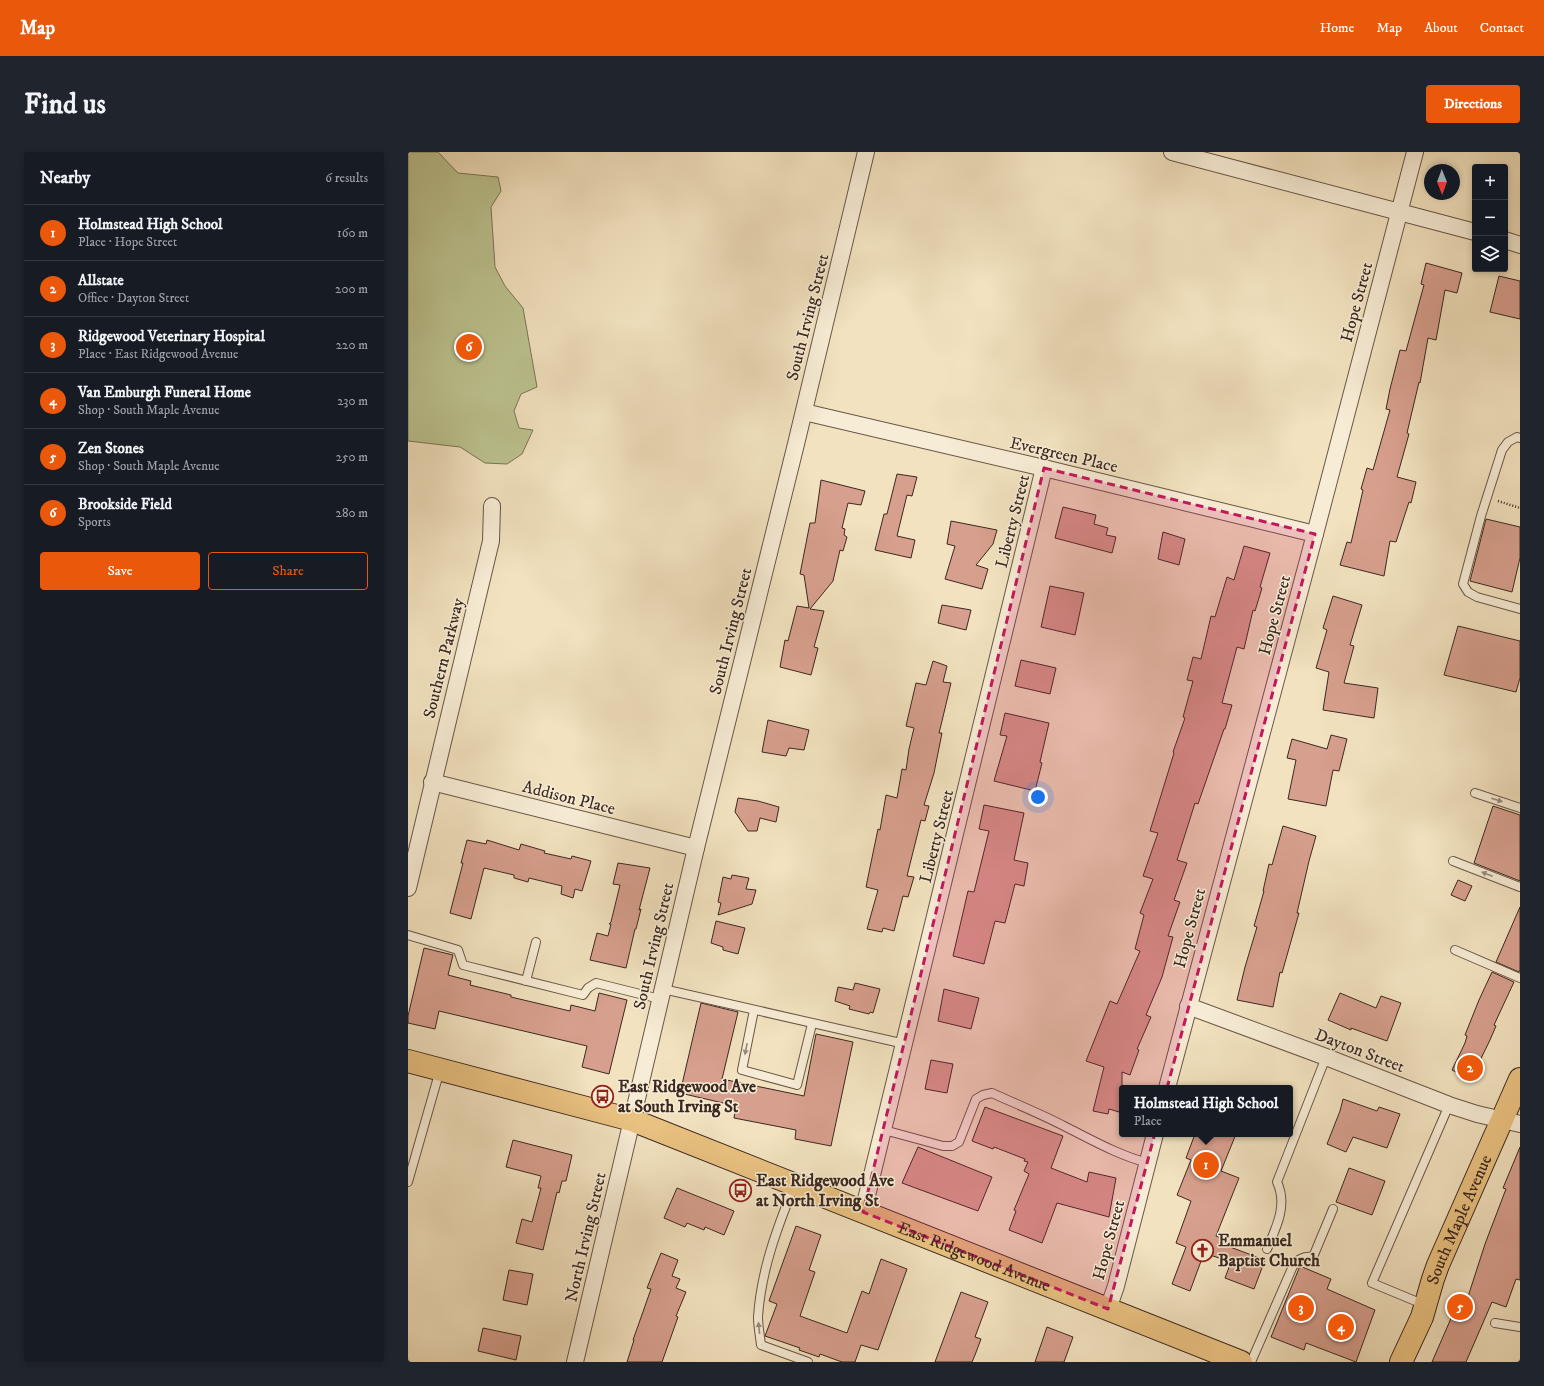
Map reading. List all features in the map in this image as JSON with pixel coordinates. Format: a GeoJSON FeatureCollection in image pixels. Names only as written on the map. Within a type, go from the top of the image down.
{"type":"FeatureCollection","features":[{"type":"Feature","properties":{"kind":"main road","name":"East Ridgewood Avenue"},"geometry":{"type":"LineString","coordinates":[[408,1061],[632,1120],[1241,1362]]}},
{"type":"Feature","properties":{"kind":"main road","name":"South Maple Avenue"},"geometry":{"type":"LineString","coordinates":[[1401,1362],[1422,1317],[1438,1265],[1511,1122],[1520,1079]]}},
{"type":"Feature","properties":{"kind":"street","name":"South Irving Street"},"geometry":{"type":"LineString","coordinates":[[632,1120],[696,848],[804,412],[866,152]]}},
{"type":"Feature","properties":{"kind":"street"},"geometry":{"type":"LineString","coordinates":[[1172,152],[1472,231]]}},
{"type":"Feature","properties":{"kind":"street","name":"Hope Street"},"geometry":{"type":"LineString","coordinates":[[1168,1085],[1415,152]]}},
{"type":"Feature","properties":{"kind":"street"},"geometry":{"type":"LineString","coordinates":[[1508,241],[1520,245]]}},
{"type":"Feature","properties":{"kind":"street","name":"Evergreen Place"},"geometry":{"type":"LineString","coordinates":[[804,412],[1044,468],[1315,534]]}},
{"type":"Feature","properties":{"kind":"street","name":"Liberty Street"},"geometry":{"type":"LineString","coordinates":[[863,1212],[1044,468]]}},
{"type":"Feature","properties":{"kind":"street","name":"Southern Parkway"},"geometry":{"type":"LineString","coordinates":[[408,888],[432,782],[491,541],[492,506]]}},
{"type":"Feature","properties":{"kind":"street","name":"Addison Place"},"geometry":{"type":"LineString","coordinates":[[432,782],[696,848]]}},
{"type":"Feature","properties":{"kind":"street","name":"Dayton Street"},"geometry":{"type":"LineString","coordinates":[[1188,1006],[1326,1057],[1449,1105],[1477,1114],[1511,1122]]}},
{"type":"Feature","properties":{"kind":"street","name":"North Irving Street"},"geometry":{"type":"LineString","coordinates":[[575,1362],[632,1120]]}},
{"type":"Feature","properties":{"kind":"street","name":"Hope Street"},"geometry":{"type":"LineString","coordinates":[[1108,1309],[1118,1278],[1155,1137]]}},
{"type":"Feature","properties":{"kind":"lane"},"geometry":{"type":"LineString","coordinates":[[1520,438],[1517,437],[1508,442],[1502,450],[1481,516],[1463,584],[1468,592],[1476,597],[1520,609]]}},
{"type":"Feature","properties":{"kind":"lane"},"geometry":{"type":"LineString","coordinates":[[1475,793],[1520,808]]}},
{"type":"Feature","properties":{"kind":"lane"},"geometry":{"type":"LineString","coordinates":[[1453,861],[1520,887]]}},
{"type":"Feature","properties":{"kind":"lane"},"geometry":{"type":"LineString","coordinates":[[408,935],[458,950],[463,964],[582,995],[588,988],[596,983],[754,1010],[905,1044]]}},
{"type":"Feature","properties":{"kind":"lane"},"geometry":{"type":"LineString","coordinates":[[526,980],[536,942]]}},
{"type":"Feature","properties":{"kind":"lane"},"geometry":{"type":"LineString","coordinates":[[1455,950],[1520,978]]}},
{"type":"Feature","properties":{"kind":"lane"},"geometry":{"type":"LineString","coordinates":[[754,1010],[742,1070],[797,1085],[812,1024]]}},
{"type":"Feature","properties":{"kind":"lane"},"geometry":{"type":"LineString","coordinates":[[1267,1250],[1281,1214],[1281,1190],[1277,1182],[1326,1057]]}},
{"type":"Feature","properties":{"kind":"lane"},"geometry":{"type":"LineString","coordinates":[[408,1182],[440,1069]]}},
{"type":"Feature","properties":{"kind":"lane"},"geometry":{"type":"LineString","coordinates":[[884,1130],[943,1146],[952,1146],[959,1142],[976,1099],[983,1095],[992,1093],[1064,1126],[1091,1141],[1132,1159],[1148,1163]]}},
{"type":"Feature","properties":{"kind":"lane"},"geometry":{"type":"LineString","coordinates":[[1426,1306],[1372,1283],[1449,1105]]}},
{"type":"Feature","properties":{"kind":"lane"},"geometry":{"type":"LineString","coordinates":[[794,1185],[772,1244],[762,1281],[758,1319],[761,1345],[808,1362]]}},
{"type":"Feature","properties":{"kind":"lane"},"geometry":{"type":"LineString","coordinates":[[1251,1362],[1293,1266],[1297,1260],[1303,1257],[1313,1257],[1333,1209]]}},
{"type":"Feature","properties":{"kind":"lane"},"geometry":{"type":"LineString","coordinates":[[1495,1323],[1520,1327]]}},
{"type":"Feature","properties":{"kind":"path"},"geometry":{"type":"LineString","coordinates":[[1487,497],[1520,508]]}},
{"type":"Feature","properties":{"kind":"highlighted area"},"geometry":{"type":"Polygon","coordinates":[[[1044,468],[1315,534],[1108,1309],[863,1212],[1044,468]]]}},
{"type":"Feature","properties":{"kind":"green space"},"geometry":{"type":"Polygon","coordinates":[[[408,152],[438,152],[458,173],[498,177],[501,191],[491,207],[495,267],[505,286],[523,308],[537,387],[521,394],[514,411],[519,428],[533,430],[522,454],[507,464],[485,463],[460,447],[408,441],[408,152]]]}},
{"type":"Feature","properties":{"kind":"building"},"geometry":{"type":"Polygon","coordinates":[[[1426,263],[1462,273],[1457,293],[1445,290],[1436,340],[1428,338],[1420,383],[1419,382],[1407,433],[1409,434],[1397,477],[1416,482],[1411,503],[1409,502],[1396,542],[1390,541],[1384,576],[1340,565],[1347,542],[1351,543],[1363,490],[1361,489],[1367,468],[1373,470],[1390,410],[1386,409],[1390,389],[1400,350],[1406,351],[1424,285],[1421,284],[1426,263]]]}},
{"type":"Feature","properties":{"kind":"building"},"geometry":{"type":"Polygon","coordinates":[[[1499,276],[1520,281],[1520,319],[1490,312],[1499,276]]]}},
{"type":"Feature","properties":{"kind":"building"},"geometry":{"type":"Polygon","coordinates":[[[897,474],[917,477],[912,496],[907,495],[897,536],[915,540],[911,558],[875,550],[884,514],[887,514],[897,474]]]}},
{"type":"Feature","properties":{"kind":"building"},"geometry":{"type":"Polygon","coordinates":[[[821,480],[865,491],[861,505],[848,503],[842,528],[845,529],[844,535],[847,537],[843,551],[840,550],[833,581],[810,609],[824,611],[814,647],[818,648],[811,675],[780,667],[785,640],[788,641],[797,606],[809,608],[804,575],[800,574],[810,523],[815,523],[821,480]]]}},
{"type":"Feature","properties":{"kind":"building"},"geometry":{"type":"Polygon","coordinates":[[[1063,507],[1096,515],[1094,524],[1108,528],[1106,535],[1116,537],[1112,553],[1055,538],[1063,507]]]}},
{"type":"Feature","properties":{"kind":"building"},"geometry":{"type":"Polygon","coordinates":[[[1486,519],[1520,527],[1520,558],[1512,592],[1470,581],[1486,519]]]}},
{"type":"Feature","properties":{"kind":"building"},"geometry":{"type":"Polygon","coordinates":[[[951,521],[997,530],[993,544],[976,565],[988,569],[982,589],[945,579],[955,546],[947,544],[951,521]]]}},
{"type":"Feature","properties":{"kind":"building"},"geometry":{"type":"Polygon","coordinates":[[[1163,532],[1185,539],[1179,565],[1158,559],[1163,532]]]}},
{"type":"Feature","properties":{"kind":"building"},"geometry":{"type":"Polygon","coordinates":[[[1244,546],[1270,553],[1260,587],[1262,588],[1255,611],[1253,610],[1244,649],[1237,647],[1222,703],[1232,705],[1225,729],[1198,804],[1195,803],[1177,860],[1187,863],[1174,900],[1180,902],[1168,936],[1173,937],[1162,977],[1146,1015],[1151,1017],[1137,1049],[1139,1050],[1130,1075],[1122,1072],[1122,1085],[1119,1085],[1119,1112],[1109,1109],[1108,1114],[1093,1111],[1104,1067],[1086,1061],[1110,1001],[1117,1004],[1140,951],[1135,949],[1144,915],[1140,913],[1153,879],[1143,876],[1158,833],[1150,831],[1174,753],[1173,752],[1185,718],[1183,717],[1193,681],[1187,680],[1193,657],[1201,659],[1211,616],[1215,617],[1227,577],[1234,580],[1244,546]]]}},
{"type":"Feature","properties":{"kind":"building"},"geometry":{"type":"Polygon","coordinates":[[[1050,586],[1084,593],[1075,635],[1041,627],[1050,586]]]}},
{"type":"Feature","properties":{"kind":"building"},"geometry":{"type":"Polygon","coordinates":[[[1333,596],[1362,605],[1350,645],[1354,646],[1344,683],[1378,688],[1374,718],[1323,710],[1329,672],[1316,668],[1327,630],[1323,628],[1333,596]]]}},
{"type":"Feature","properties":{"kind":"building"},"geometry":{"type":"Polygon","coordinates":[[[942,605],[971,610],[966,630],[938,623],[942,605]]]}},
{"type":"Feature","properties":{"kind":"building"},"geometry":{"type":"Polygon","coordinates":[[[1458,626],[1520,641],[1520,678],[1516,692],[1444,675],[1458,626]]]}},
{"type":"Feature","properties":{"kind":"building"},"geometry":{"type":"Polygon","coordinates":[[[1021,660],[1056,668],[1050,694],[1015,686],[1021,660]]]}},
{"type":"Feature","properties":{"kind":"building"},"geometry":{"type":"Polygon","coordinates":[[[933,661],[947,666],[943,682],[951,683],[939,733],[942,733],[934,773],[924,805],[929,806],[925,821],[921,820],[907,876],[914,877],[908,897],[903,896],[894,931],[883,928],[882,932],[867,929],[878,890],[866,887],[878,829],[880,830],[886,795],[897,798],[902,769],[906,770],[914,728],[906,726],[916,683],[926,685],[933,661]]]}},
{"type":"Feature","properties":{"kind":"building"},"geometry":{"type":"Polygon","coordinates":[[[1005,713],[1049,723],[1040,762],[1042,763],[1035,791],[994,781],[1007,736],[1000,735],[1005,713]]]}},
{"type":"Feature","properties":{"kind":"building"},"geometry":{"type":"Polygon","coordinates":[[[768,720],[809,730],[804,750],[789,748],[786,756],[762,752],[768,720]]]}},
{"type":"Feature","properties":{"kind":"building"},"geometry":{"type":"Polygon","coordinates":[[[1331,735],[1347,739],[1339,771],[1333,770],[1326,806],[1288,799],[1296,760],[1287,758],[1292,739],[1327,749],[1331,735]]]}},
{"type":"Feature","properties":{"kind":"building"},"geometry":{"type":"Polygon","coordinates":[[[738,798],[758,801],[779,807],[776,822],[760,818],[757,831],[748,831],[735,812],[738,798]]]}},
{"type":"Feature","properties":{"kind":"building"},"geometry":{"type":"Polygon","coordinates":[[[984,805],[1024,813],[1014,860],[1028,863],[1024,886],[1015,884],[1005,923],[995,921],[984,964],[953,956],[968,891],[974,892],[989,831],[979,829],[984,805]]]}},
{"type":"Feature","properties":{"kind":"building"},"geometry":{"type":"Polygon","coordinates":[[[1493,806],[1520,815],[1520,881],[1474,863],[1493,806]]]}},
{"type":"Feature","properties":{"kind":"building"},"geometry":{"type":"Polygon","coordinates":[[[1283,826],[1316,836],[1297,913],[1299,913],[1282,973],[1280,972],[1273,1007],[1237,1000],[1257,927],[1254,926],[1264,891],[1269,864],[1272,865],[1283,826]]]}},
{"type":"Feature","properties":{"kind":"building"},"geometry":{"type":"Polygon","coordinates":[[[467,840],[486,844],[487,840],[519,850],[521,844],[545,851],[544,853],[571,859],[572,856],[591,861],[582,891],[575,889],[573,898],[561,894],[562,886],[529,878],[528,882],[514,878],[514,875],[484,868],[471,919],[450,913],[463,863],[461,863],[467,840]]]}},
{"type":"Feature","properties":{"kind":"building"},"geometry":{"type":"Polygon","coordinates":[[[618,863],[650,868],[626,968],[590,960],[597,933],[608,936],[611,924],[609,924],[611,922],[620,885],[613,884],[618,863]]]}},
{"type":"Feature","properties":{"kind":"building"},"geometry":{"type":"Polygon","coordinates":[[[732,875],[749,878],[746,889],[756,890],[752,904],[718,915],[721,903],[718,902],[723,877],[731,879],[732,875]]]}},
{"type":"Feature","properties":{"kind":"building"},"geometry":{"type":"Polygon","coordinates":[[[1458,880],[1472,886],[1465,901],[1451,895],[1458,880]]]}},
{"type":"Feature","properties":{"kind":"building"},"geometry":{"type":"Polygon","coordinates":[[[1520,907],[1520,970],[1519,972],[1496,962],[1520,907]]]}},
{"type":"Feature","properties":{"kind":"building"},"geometry":{"type":"Polygon","coordinates":[[[716,921],[745,928],[738,954],[723,950],[723,947],[711,943],[716,921]]]}},
{"type":"Feature","properties":{"kind":"building"},"geometry":{"type":"Polygon","coordinates":[[[424,948],[453,955],[448,975],[471,981],[470,985],[511,995],[511,997],[570,1011],[571,1005],[595,1011],[599,993],[627,1000],[609,1074],[582,1067],[587,1046],[439,1011],[435,1029],[408,1023],[408,1016],[424,948]]]}},
{"type":"Feature","properties":{"kind":"building"},"geometry":{"type":"Polygon","coordinates":[[[1492,972],[1514,982],[1494,1025],[1496,1026],[1490,1040],[1471,1079],[1452,1070],[1465,1043],[1467,1036],[1465,1035],[1492,972]]]}},
{"type":"Feature","properties":{"kind":"building"},"geometry":{"type":"Polygon","coordinates":[[[855,983],[880,989],[873,1013],[870,1012],[869,1014],[849,1009],[850,1006],[835,1001],[838,987],[853,990],[855,983]]]}},
{"type":"Feature","properties":{"kind":"building"},"geometry":{"type":"Polygon","coordinates":[[[944,989],[979,998],[971,1029],[938,1021],[944,989]]]}},
{"type":"Feature","properties":{"kind":"building"},"geometry":{"type":"Polygon","coordinates":[[[1340,993],[1376,1008],[1381,996],[1401,1003],[1387,1041],[1351,1028],[1351,1030],[1328,1020],[1340,993]]]}},
{"type":"Feature","properties":{"kind":"building"},"geometry":{"type":"Polygon","coordinates":[[[701,1003],[738,1012],[722,1079],[804,1096],[816,1034],[853,1042],[831,1146],[795,1139],[796,1130],[734,1118],[736,1106],[680,1093],[701,1003]]]}},
{"type":"Feature","properties":{"kind":"building"},"geometry":{"type":"Polygon","coordinates":[[[931,1060],[953,1064],[947,1093],[925,1089],[931,1060]]]}},
{"type":"Feature","properties":{"kind":"building"},"geometry":{"type":"Polygon","coordinates":[[[1343,1099],[1377,1111],[1379,1107],[1400,1114],[1387,1148],[1353,1137],[1346,1152],[1327,1144],[1343,1099]]]}},
{"type":"Feature","properties":{"kind":"building"},"geometry":{"type":"Polygon","coordinates":[[[985,1107],[1063,1136],[1051,1168],[1087,1182],[1089,1172],[1116,1178],[1109,1217],[1057,1203],[1042,1243],[1009,1230],[1016,1211],[1014,1210],[1029,1174],[1024,1171],[1028,1162],[1024,1161],[1025,1159],[994,1147],[993,1149],[972,1141],[985,1107]]]}},
{"type":"Feature","properties":{"kind":"building"},"geometry":{"type":"Polygon","coordinates":[[[1194,1137],[1235,1137],[1221,1171],[1239,1178],[1216,1236],[1224,1239],[1222,1244],[1265,1260],[1254,1289],[1225,1278],[1231,1262],[1204,1253],[1190,1291],[1172,1284],[1186,1247],[1176,1243],[1191,1201],[1177,1195],[1191,1160],[1186,1158],[1194,1137]]]}},
{"type":"Feature","properties":{"kind":"building"},"geometry":{"type":"Polygon","coordinates":[[[513,1140],[572,1155],[566,1181],[562,1181],[559,1193],[557,1192],[543,1250],[516,1243],[522,1219],[532,1222],[541,1188],[538,1188],[541,1176],[506,1167],[513,1140]]]}},
{"type":"Feature","properties":{"kind":"building"},"geometry":{"type":"Polygon","coordinates":[[[918,1147],[992,1177],[978,1211],[902,1183],[918,1147]]]}},
{"type":"Feature","properties":{"kind":"building"},"geometry":{"type":"Polygon","coordinates":[[[1520,1147],[1520,1280],[1516,1279],[1506,1307],[1492,1302],[1466,1362],[1432,1362],[1459,1300],[1466,1303],[1485,1244],[1506,1189],[1503,1188],[1520,1147]]]}},
{"type":"Feature","properties":{"kind":"building"},"geometry":{"type":"Polygon","coordinates":[[[1349,1168],[1385,1181],[1372,1215],[1336,1202],[1349,1168]]]}},
{"type":"Feature","properties":{"kind":"building"},"geometry":{"type":"Polygon","coordinates":[[[677,1188],[734,1211],[724,1235],[705,1227],[704,1230],[687,1223],[685,1227],[664,1218],[677,1188]]]}},
{"type":"Feature","properties":{"kind":"building"},"geometry":{"type":"Polygon","coordinates":[[[796,1226],[821,1235],[809,1270],[815,1272],[800,1316],[847,1333],[862,1291],[869,1294],[881,1259],[907,1269],[878,1350],[861,1345],[855,1362],[842,1362],[820,1354],[819,1357],[799,1350],[800,1348],[765,1336],[777,1304],[769,1301],[796,1226]]]}},
{"type":"Feature","properties":{"kind":"building"},"geometry":{"type":"Polygon","coordinates":[[[661,1253],[678,1260],[672,1276],[680,1279],[676,1288],[686,1292],[676,1316],[678,1317],[662,1362],[627,1362],[651,1289],[647,1288],[661,1253]]]}},
{"type":"Feature","properties":{"kind":"building"},"geometry":{"type":"Polygon","coordinates":[[[1300,1266],[1331,1279],[1327,1289],[1375,1310],[1356,1362],[1306,1343],[1304,1350],[1271,1337],[1300,1266]]]}},
{"type":"Feature","properties":{"kind":"building"},"geometry":{"type":"Polygon","coordinates":[[[509,1270],[533,1274],[527,1305],[503,1300],[509,1270]]]}},
{"type":"Feature","properties":{"kind":"building"},"geometry":{"type":"Polygon","coordinates":[[[961,1292],[988,1302],[975,1337],[981,1339],[972,1362],[935,1362],[961,1292]]]}},
{"type":"Feature","properties":{"kind":"building"},"geometry":{"type":"Polygon","coordinates":[[[1047,1327],[1073,1337],[1064,1362],[1035,1362],[1047,1327]]]}},
{"type":"Feature","properties":{"kind":"building"},"geometry":{"type":"Polygon","coordinates":[[[483,1328],[521,1336],[516,1360],[478,1351],[483,1328]]]}},
{"type":"Feature","properties":{"kind":"place","name":"Brookside Field"},"geometry":{"type":"Point","coordinates":[469,347]}},
{"type":"Feature","properties":{"kind":"place","name":"Allstate"},"geometry":{"type":"Point","coordinates":[1470,1068]}},
{"type":"Feature","properties":{"kind":"place","name":"East Ridgewood Ave at South Irving St"},"geometry":{"type":"Point","coordinates":[603,1096]}},
{"type":"Feature","properties":{"kind":"place","name":"Holmstead High School"},"geometry":{"type":"Point","coordinates":[1206,1165]}},
{"type":"Feature","properties":{"kind":"place","name":"East Ridgewood Ave at North Irving St"},"geometry":{"type":"Point","coordinates":[741,1190]}},
{"type":"Feature","properties":{"kind":"place","name":"Emmanuel Baptist Church"},"geometry":{"type":"Point","coordinates":[1202,1250]}},
{"type":"Feature","properties":{"kind":"place","name":"Zen Stones"},"geometry":{"type":"Point","coordinates":[1460,1307]}},
{"type":"Feature","properties":{"kind":"place","name":"Ridgewood Veterinary Hospital"},"geometry":{"type":"Point","coordinates":[1301,1308]}},
{"type":"Feature","properties":{"kind":"place","name":"Van Emburgh Funeral Home"},"geometry":{"type":"Point","coordinates":[1341,1327]}}]}
